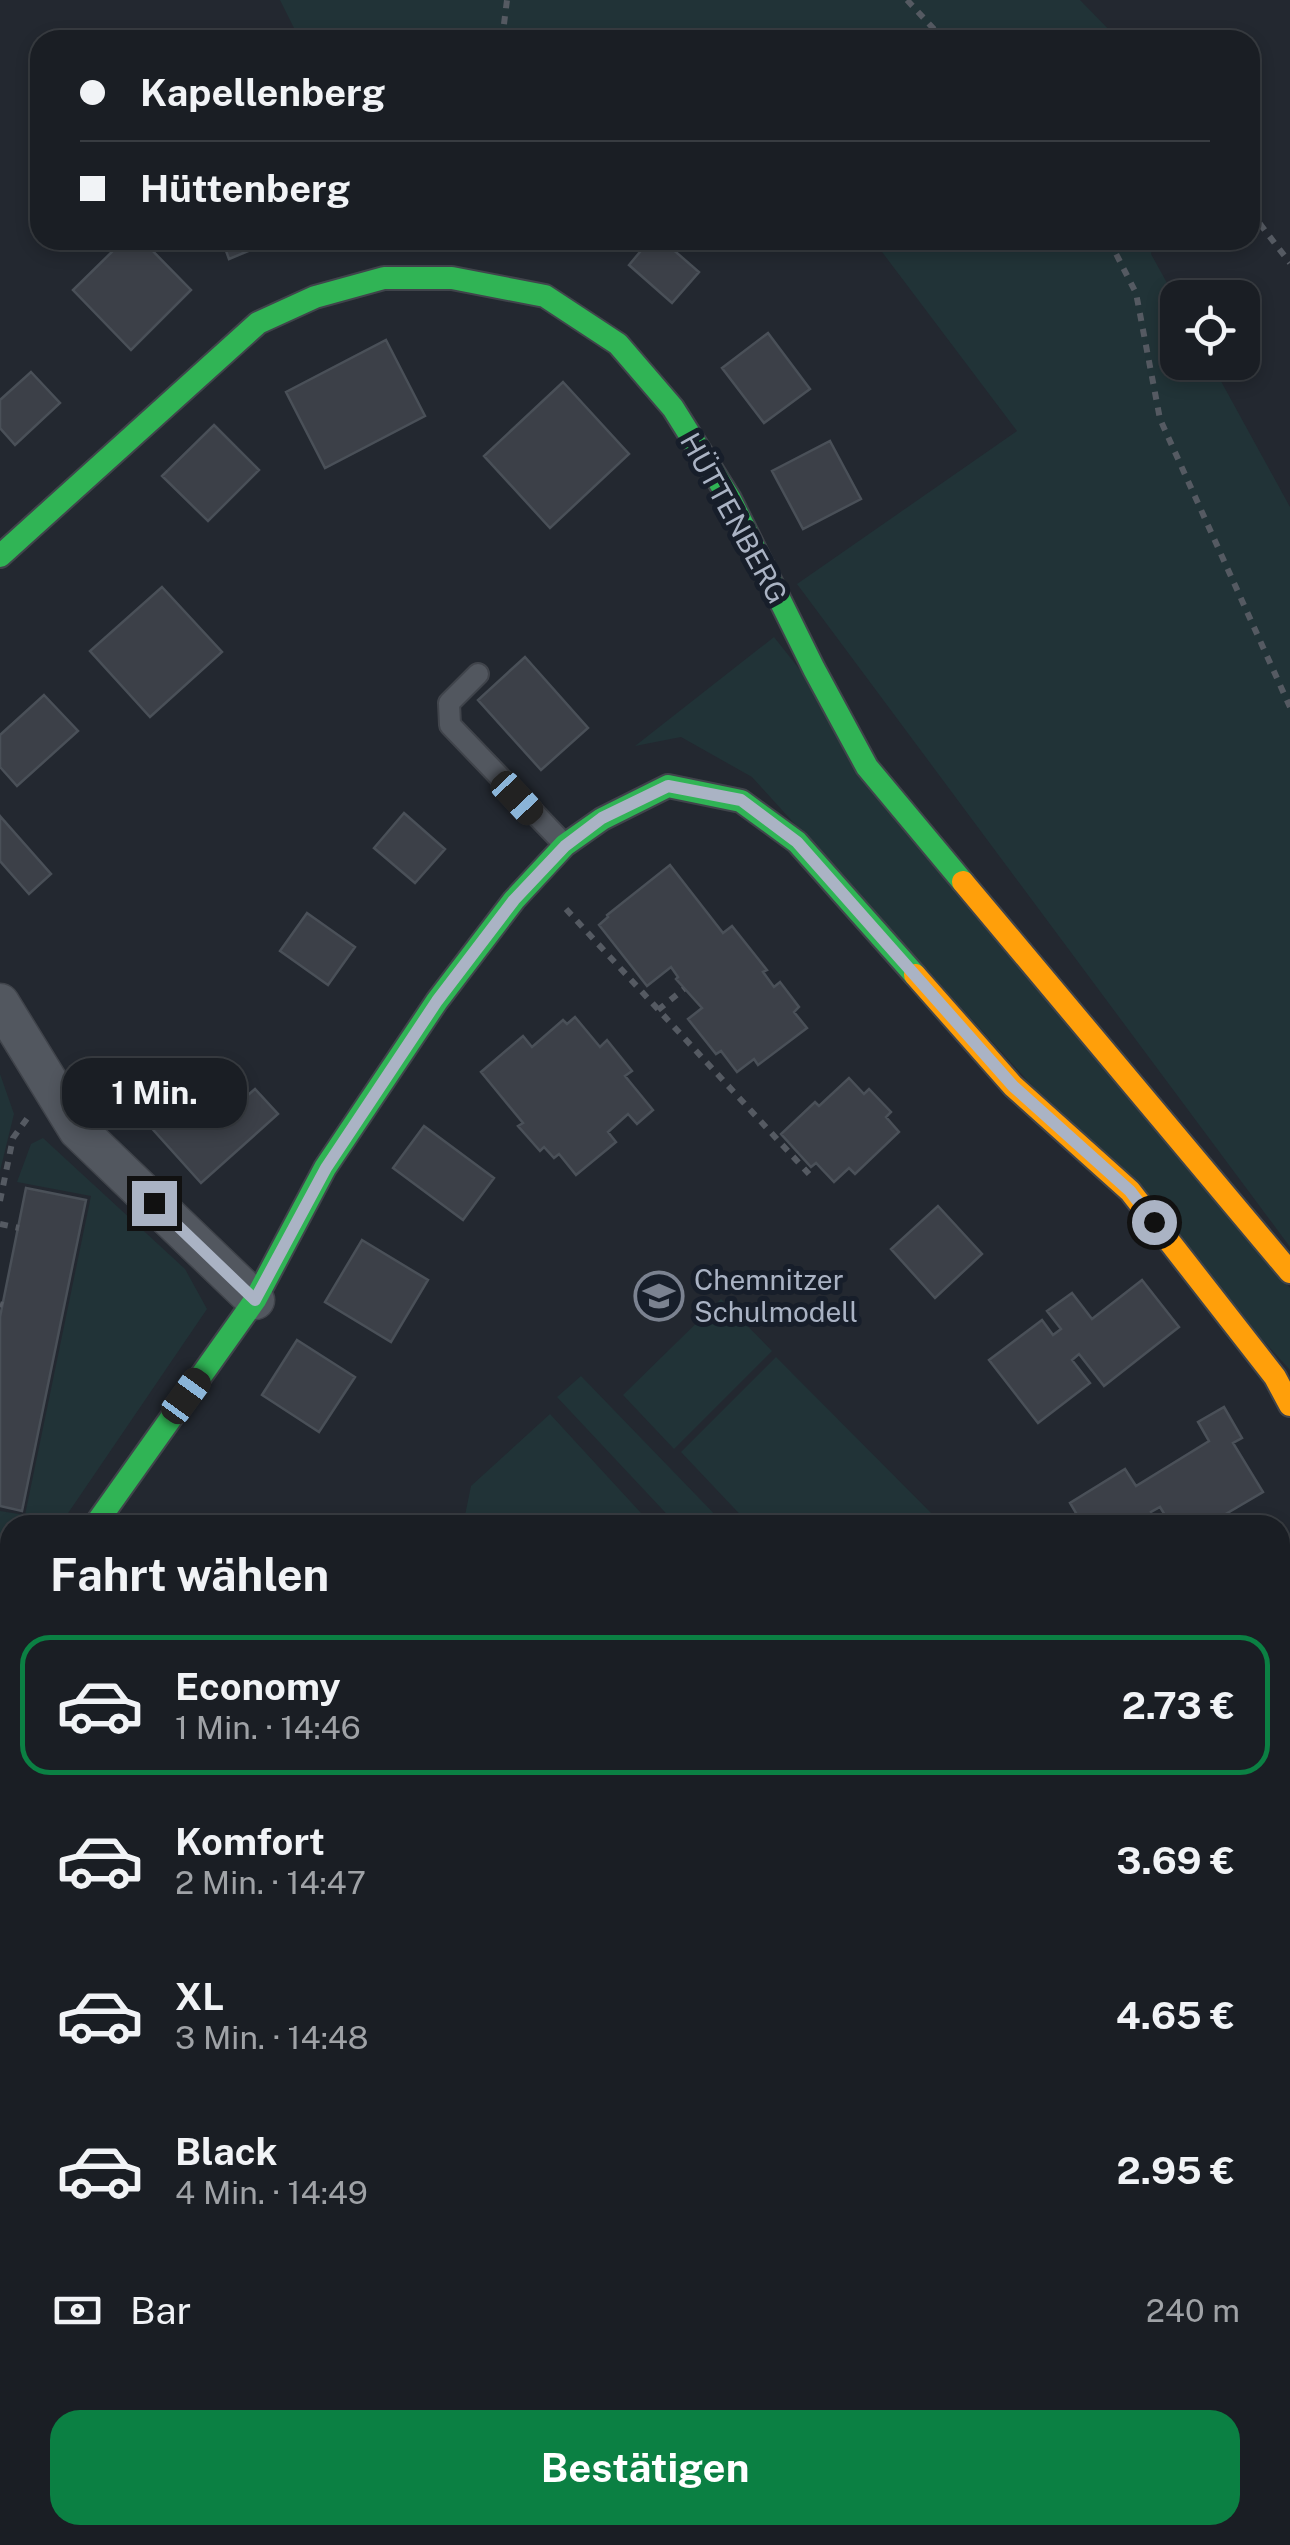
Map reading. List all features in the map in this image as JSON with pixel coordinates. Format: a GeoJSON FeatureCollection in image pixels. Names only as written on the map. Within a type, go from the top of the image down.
{"type":"FeatureCollection","features":[{"type":"Feature","properties":{"kind":"street","name":"HÜTTENBERG"},"geometry":{"type":"LineString","coordinates":[[0,556],[258,323],[315,297],[384,278],[452,278],[544,296],[618,344],[673,408],[730,499],[867,767],[1290,1272]]}},
{"type":"Feature","properties":{"kind":"street"},"geometry":{"type":"LineString","coordinates":[[102,1515],[255,1300],[326,1168],[437,1001],[536,874],[565,846],[602,818],[668,786],[741,800],[797,842],[1013,1086],[1130,1191],[1276,1378],[1290,1405]]}},
{"type":"Feature","properties":{"kind":"street"},"geometry":{"type":"LineString","coordinates":[[0,1003],[78,1130],[255,1300]]}},
{"type":"Feature","properties":{"kind":"lane"},"geometry":{"type":"LineString","coordinates":[[478,674],[449,704],[450,725],[565,846]]}},
{"type":"Feature","properties":{"kind":"path"},"geometry":{"type":"LineString","coordinates":[[504,30],[508,0]]}},
{"type":"Feature","properties":{"kind":"path"},"geometry":{"type":"LineString","coordinates":[[907,0],[935,30]]}},
{"type":"Feature","properties":{"kind":"path"},"geometry":{"type":"LineString","coordinates":[[1260,223],[1290,263]]}},
{"type":"Feature","properties":{"kind":"path"},"geometry":{"type":"LineString","coordinates":[[1114,250],[1136,293],[1160,419],[1290,707]]}},
{"type":"Feature","properties":{"kind":"path"},"geometry":{"type":"LineString","coordinates":[[536,874],[809,1174]]}},
{"type":"Feature","properties":{"kind":"path"},"geometry":{"type":"LineString","coordinates":[[658,1010],[684,989]]}},
{"type":"Feature","properties":{"kind":"path"},"geometry":{"type":"LineString","coordinates":[[0,1201],[13,1138],[50,1087]]}},
{"type":"Feature","properties":{"kind":"path"},"geometry":{"type":"LineString","coordinates":[[0,1224],[19,1228]]}},
{"type":"Feature","properties":{"kind":"shaded area"},"geometry":{"type":"Polygon","coordinates":[[[280,0],[1080,0],[1109,30],[295,30],[280,0]]]}},
{"type":"Feature","properties":{"kind":"shaded area"},"geometry":{"type":"Polygon","coordinates":[[[881,250],[1152,250],[1165,280],[1160,280],[1160,380],[1220,380],[1290,507],[1290,1247],[797,584],[1017,431],[881,250]]]}},
{"type":"Feature","properties":{"kind":"shaded area"},"geometry":{"type":"Polygon","coordinates":[[[774,637],[1290,1288],[1290,1370],[752,777],[681,737],[635,746],[774,637]]]}},
{"type":"Feature","properties":{"kind":"shaded area"},"geometry":{"type":"Polygon","coordinates":[[[0,1074],[14,1114],[0,1171],[0,1074]]]}},
{"type":"Feature","properties":{"kind":"shaded area"},"geometry":{"type":"Polygon","coordinates":[[[43,1138],[185,1269],[207,1309],[67,1515],[25,1515],[91,1196],[17,1182],[31,1144],[43,1138]]]}},
{"type":"Feature","properties":{"kind":"shaded area"},"geometry":{"type":"Polygon","coordinates":[[[721,1299],[772,1351],[674,1449],[623,1395],[721,1299]]]}},
{"type":"Feature","properties":{"kind":"shaded area"},"geometry":{"type":"Polygon","coordinates":[[[776,1357],[933,1515],[741,1515],[681,1452],[776,1357]]]}},
{"type":"Feature","properties":{"kind":"shaded area"},"geometry":{"type":"Polygon","coordinates":[[[581,1376],[715,1515],[668,1515],[557,1397],[581,1376]]]}},
{"type":"Feature","properties":{"kind":"shaded area"},"geometry":{"type":"Polygon","coordinates":[[[550,1414],[643,1515],[465,1515],[471,1486],[550,1414]]]}},
{"type":"Feature","properties":{"kind":"building"},"geometry":{"type":"Polygon","coordinates":[[[114,250],[152,250],[191,290],[131,350],[73,290],[114,250]]]}},
{"type":"Feature","properties":{"kind":"building"},"geometry":{"type":"Polygon","coordinates":[[[226,250],[251,250],[229,259],[226,250]]]}},
{"type":"Feature","properties":{"kind":"building"},"geometry":{"type":"Polygon","coordinates":[[[642,250],[674,250],[699,272],[672,303],[629,265],[642,250]]]}},
{"type":"Feature","properties":{"kind":"building"},"geometry":{"type":"Polygon","coordinates":[[[768,333],[810,389],[764,423],[722,368],[768,333]]]}},
{"type":"Feature","properties":{"kind":"building"},"geometry":{"type":"Polygon","coordinates":[[[386,340],[425,416],[325,468],[286,392],[386,340]]]}},
{"type":"Feature","properties":{"kind":"building"},"geometry":{"type":"Polygon","coordinates":[[[31,372],[60,403],[15,445],[0,428],[0,400],[31,372]]]}},
{"type":"Feature","properties":{"kind":"building"},"geometry":{"type":"Polygon","coordinates":[[[563,382],[629,454],[550,528],[484,456],[563,382]]]}},
{"type":"Feature","properties":{"kind":"building"},"geometry":{"type":"Polygon","coordinates":[[[214,425],[259,470],[208,521],[162,476],[214,425]]]}},
{"type":"Feature","properties":{"kind":"building"},"geometry":{"type":"Polygon","coordinates":[[[830,441],[861,499],[803,529],[772,471],[830,441]]]}},
{"type":"Feature","properties":{"kind":"building"},"geometry":{"type":"Polygon","coordinates":[[[162,587],[222,652],[150,717],[90,651],[162,587]]]}},
{"type":"Feature","properties":{"kind":"building"},"geometry":{"type":"Polygon","coordinates":[[[525,657],[588,728],[541,770],[478,700],[525,657]]]}},
{"type":"Feature","properties":{"kind":"building"},"geometry":{"type":"Polygon","coordinates":[[[44,695],[78,731],[17,786],[0,767],[0,735],[44,695]]]}},
{"type":"Feature","properties":{"kind":"building"},"geometry":{"type":"Polygon","coordinates":[[[404,813],[445,849],[415,883],[374,848],[404,813]]]}},
{"type":"Feature","properties":{"kind":"building"},"geometry":{"type":"Polygon","coordinates":[[[0,816],[51,874],[29,894],[0,861],[0,816]]]}},
{"type":"Feature","properties":{"kind":"building"},"geometry":{"type":"Polygon","coordinates":[[[670,865],[723,933],[732,926],[767,970],[763,972],[774,987],[780,982],[799,1007],[794,1012],[807,1028],[758,1065],[754,1059],[737,1072],[721,1051],[716,1054],[688,1019],[702,1008],[676,979],[671,967],[647,986],[599,925],[670,865]]]}},
{"type":"Feature","properties":{"kind":"building"},"geometry":{"type":"Polygon","coordinates":[[[307,913],[355,947],[328,985],[280,951],[307,913]]]}},
{"type":"Feature","properties":{"kind":"building"},"geometry":{"type":"Polygon","coordinates":[[[575,1017],[600,1047],[607,1040],[632,1071],[625,1076],[653,1110],[637,1124],[628,1114],[608,1132],[616,1142],[576,1175],[559,1154],[554,1158],[544,1147],[540,1151],[518,1126],[523,1123],[481,1072],[523,1036],[532,1047],[563,1020],[567,1024],[575,1017]]]}},
{"type":"Feature","properties":{"kind":"building"},"geometry":{"type":"Polygon","coordinates":[[[198,1064],[235,1106],[255,1089],[278,1114],[201,1183],[130,1104],[165,1071],[176,1084],[198,1064]]]}},
{"type":"Feature","properties":{"kind":"building"},"geometry":{"type":"Polygon","coordinates":[[[849,1078],[864,1094],[869,1089],[891,1112],[886,1117],[899,1132],[855,1174],[849,1168],[834,1182],[816,1163],[811,1167],[781,1134],[815,1102],[819,1106],[849,1078]]]}},
{"type":"Feature","properties":{"kind":"building"},"geometry":{"type":"Polygon","coordinates":[[[424,1126],[494,1178],[463,1220],[393,1168],[424,1126]]]}},
{"type":"Feature","properties":{"kind":"building"},"geometry":{"type":"Polygon","coordinates":[[[26,1188],[86,1200],[22,1511],[0,1506],[0,1317],[26,1188]]]}},
{"type":"Feature","properties":{"kind":"building"},"geometry":{"type":"Polygon","coordinates":[[[938,1206],[982,1254],[935,1298],[891,1249],[938,1206]]]}},
{"type":"Feature","properties":{"kind":"building"},"geometry":{"type":"Polygon","coordinates":[[[362,1240],[428,1280],[391,1342],[325,1302],[362,1240]]]}},
{"type":"Feature","properties":{"kind":"building"},"geometry":{"type":"Polygon","coordinates":[[[1142,1280],[1179,1327],[1104,1386],[1079,1354],[1072,1360],[1090,1383],[1038,1423],[989,1360],[1042,1320],[1053,1335],[1061,1329],[1047,1311],[1072,1293],[1092,1319],[1142,1280]]]}},
{"type":"Feature","properties":{"kind":"building"},"geometry":{"type":"Polygon","coordinates":[[[297,1340],[355,1377],[319,1432],[262,1395],[297,1340]]]}},
{"type":"Feature","properties":{"kind":"building"},"geometry":{"type":"Polygon","coordinates":[[[1224,1407],[1242,1438],[1233,1443],[1263,1492],[1224,1515],[1165,1515],[1160,1507],[1151,1512],[1153,1515],[1077,1515],[1070,1503],[1125,1469],[1136,1486],[1209,1441],[1198,1422],[1224,1407]]]}},
{"type":"Feature","properties":{"kind":"traffic: fast"},"geometry":{"type":"LineString","coordinates":[[0,556],[258,323],[315,297],[384,278],[452,278],[545,296],[618,344],[673,408],[730,499],[867,767],[963,882]]}},
{"type":"Feature","properties":{"kind":"traffic: fast"},"geometry":{"type":"LineString","coordinates":[[102,1515],[255,1300],[325,1168],[437,1001],[514,900],[565,845],[602,819],[668,786],[741,801],[797,842],[915,975]]}},
{"type":"Feature","properties":{"kind":"traffic: slow"},"geometry":{"type":"LineString","coordinates":[[963,882],[1290,1272]]}},
{"type":"Feature","properties":{"kind":"traffic: slow"},"geometry":{"type":"LineString","coordinates":[[915,975],[1013,1086],[1130,1191],[1275,1377],[1290,1405]]}},
{"type":"Feature","properties":{"kind":"place","name":"Chemnitzer Schulmodell"},"geometry":{"type":"Point","coordinates":[659,1296]}},
{"type":"Feature","properties":{"kind":"route"},"geometry":{"type":"LineString","coordinates":[[154,1203],[255,1300],[326,1168],[437,1001],[514,900],[565,846],[602,818],[668,786],[741,800],[797,842],[1013,1086],[1130,1191],[1154,1222]]}}]}
